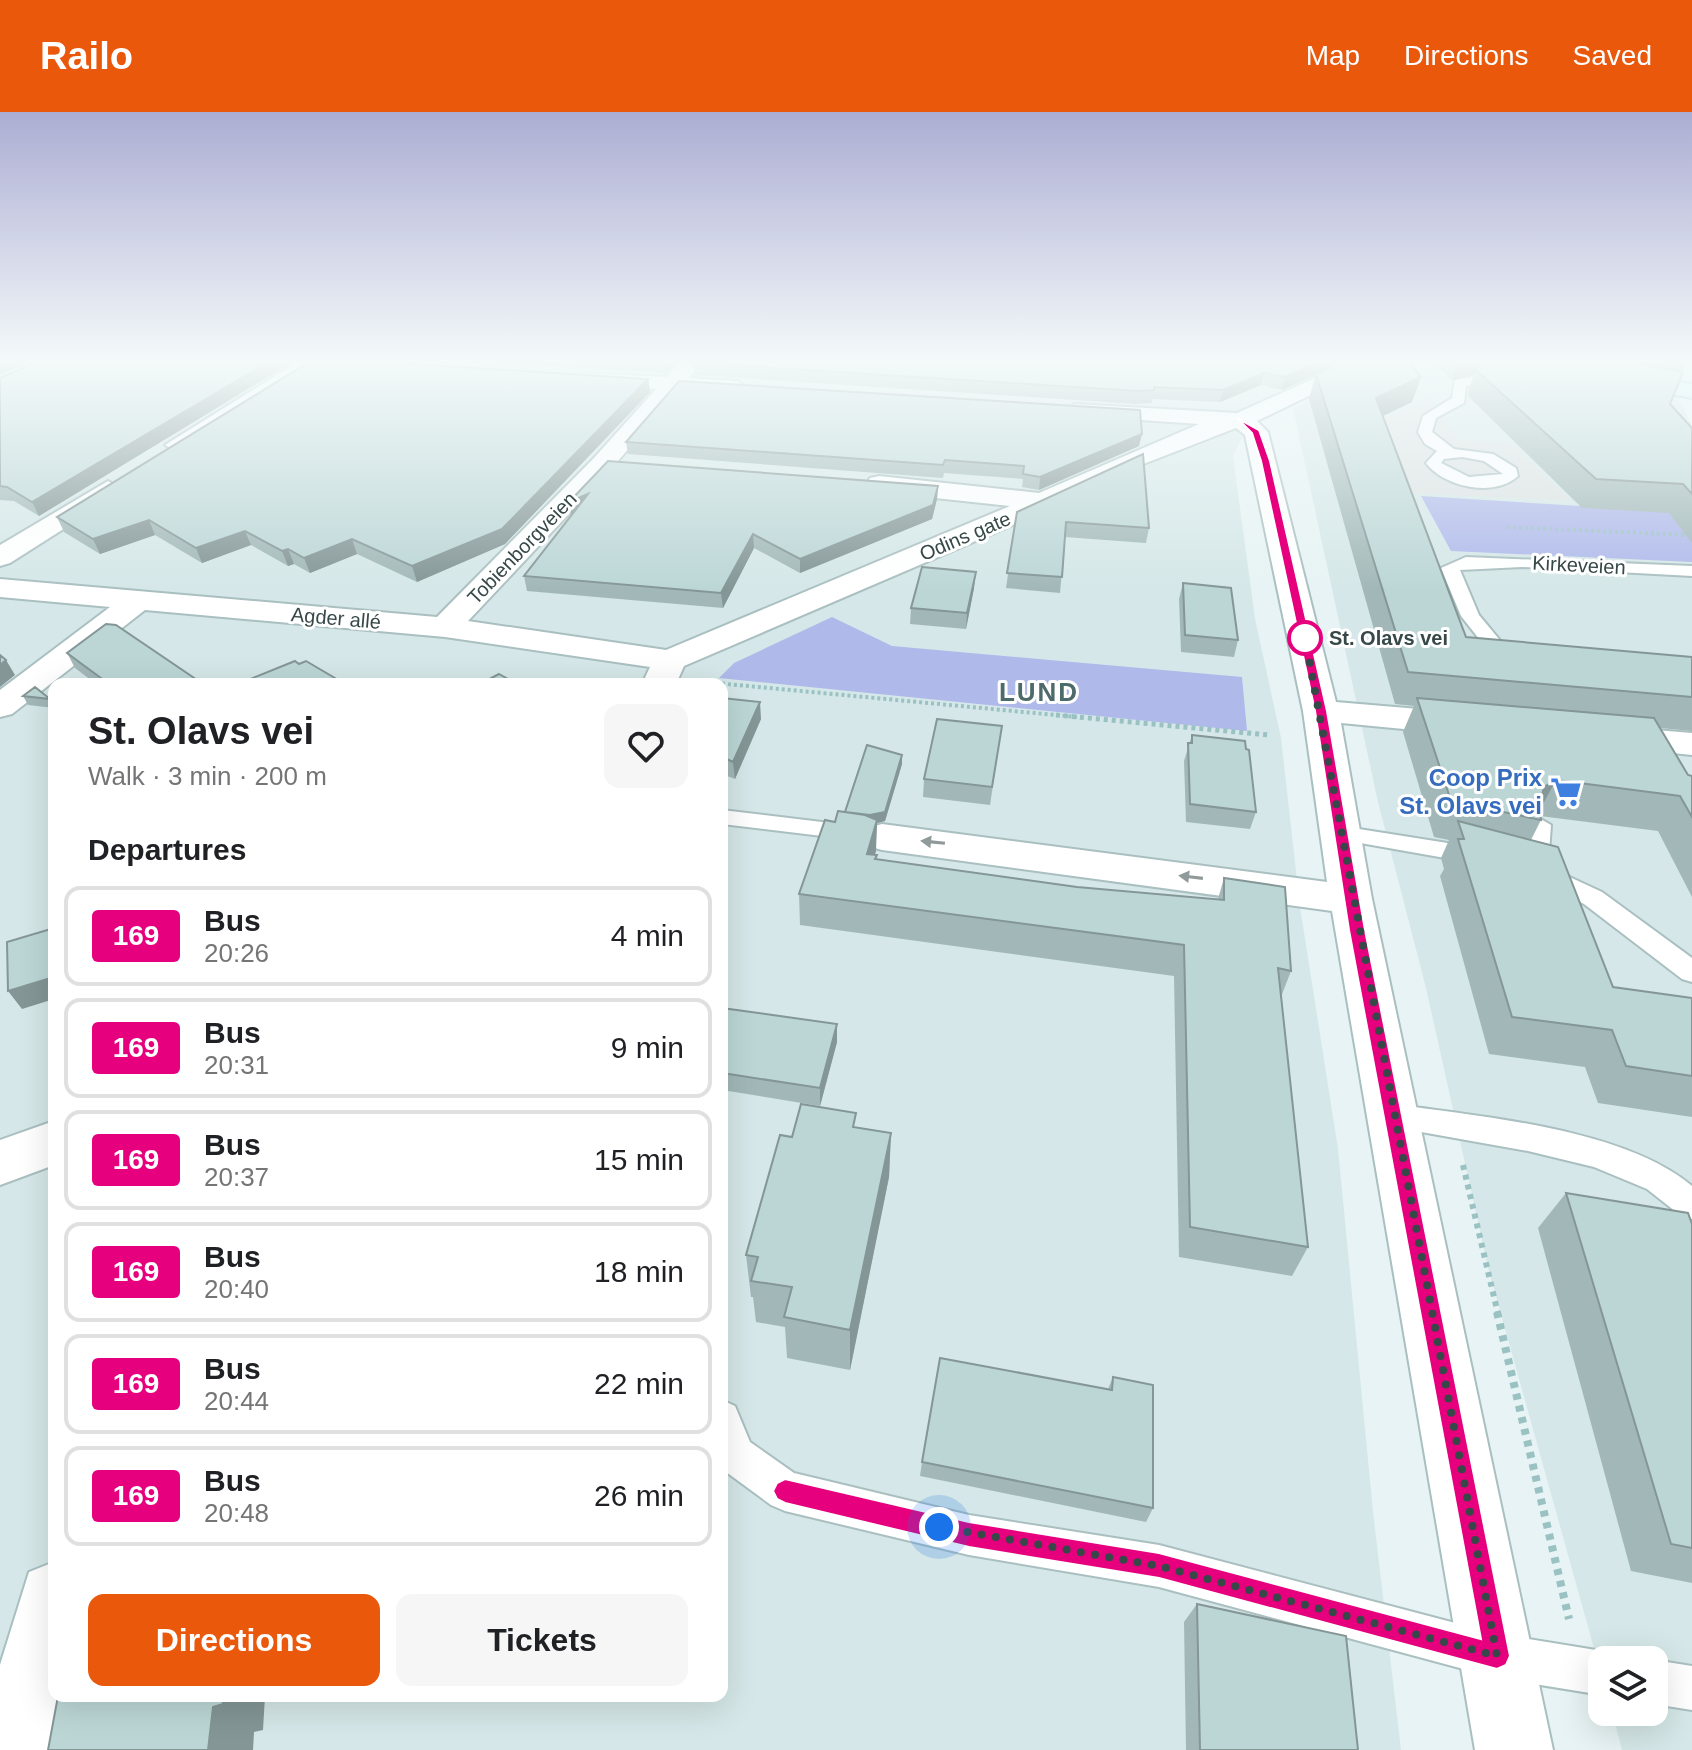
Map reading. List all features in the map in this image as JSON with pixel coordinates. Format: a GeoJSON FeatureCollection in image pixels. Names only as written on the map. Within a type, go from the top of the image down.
{"type":"FeatureCollection","features":[{"type":"Feature","properties":{"kind":"street"},"geometry":{"type":"LineString","coordinates":[[156,458],[192,437]]}},
{"type":"Feature","properties":{"kind":"street","name":"Tobienborgveien"},"geometry":{"type":"LineString","coordinates":[[445,627],[625,437]]}},
{"type":"Feature","properties":{"kind":"street","name":"Odins gate"},"geometry":{"type":"LineString","coordinates":[[665,672],[1186,437]]}},
{"type":"Feature","properties":{"kind":"street"},"geometry":{"type":"LineString","coordinates":[[1258,437],[1321,711],[1351,899],[1514,1750]]}},
{"type":"Feature","properties":{"kind":"street"},"geometry":{"type":"LineString","coordinates":[[603,463],[632,466]]}},
{"type":"Feature","properties":{"kind":"street"},"geometry":{"type":"LineString","coordinates":[[3,553],[130,475]]}},
{"type":"Feature","properties":{"kind":"street"},"geometry":{"type":"LineString","coordinates":[[848,482],[971,491],[1039,501]]}},
{"type":"Feature","properties":{"kind":"street","name":"Agder allé"},"geometry":{"type":"LineString","coordinates":[[0,588],[445,627],[665,672]]}},
{"type":"Feature","properties":{"kind":"street"},"geometry":{"type":"LineString","coordinates":[[0,707],[136,602]]}},
{"type":"Feature","properties":{"kind":"street"},"geometry":{"type":"LineString","coordinates":[[1321,711],[1506,728]]}},
{"type":"Feature","properties":{"kind":"street"},"geometry":{"type":"LineString","coordinates":[[1568,733],[1692,744]]}},
{"type":"Feature","properties":{"kind":"street"},"geometry":{"type":"LineString","coordinates":[[882,837],[1351,899]]}},
{"type":"Feature","properties":{"kind":"street"},"geometry":{"type":"LineString","coordinates":[[0,1163],[48,1145]]}},
{"type":"Feature","properties":{"kind":"street"},"geometry":{"type":"LineString","coordinates":[[15,1750],[48,1621]]}},
{"type":"Feature","properties":{"kind":"lane"},"geometry":{"type":"LineString","coordinates":[[1428,437],[1450,453]]}},
{"type":"Feature","properties":{"kind":"lane","name":"Kirkeveien"},"geometry":{"type":"LineString","coordinates":[[1498,650],[1485,637],[1460,597],[1450,568],[1466,562],[1561,563],[1692,571]]}},
{"type":"Feature","properties":{"kind":"lane"},"geometry":{"type":"LineString","coordinates":[[728,818],[882,837]]}},
{"type":"Feature","properties":{"kind":"lane"},"geometry":{"type":"LineString","coordinates":[[1536,870],[1539,825]]}},
{"type":"Feature","properties":{"kind":"lane"},"geometry":{"type":"LineString","coordinates":[[1340,833],[1536,870],[1593,898],[1692,972]]}},
{"type":"Feature","properties":{"kind":"lane"},"geometry":{"type":"LineString","coordinates":[[1393,1116],[1512,1135],[1588,1152],[1659,1179],[1692,1205]]}},
{"type":"Feature","properties":{"kind":"lane"},"geometry":{"type":"LineString","coordinates":[[728,1434],[736,1455],[785,1491],[969,1535],[1159,1566],[1497,1656],[1588,1671]]}},
{"type":"Feature","properties":{"kind":"lane"},"geometry":{"type":"LineString","coordinates":[[1668,1684],[1692,1688]]}},
{"type":"Feature","properties":{"kind":"path"},"geometry":{"type":"LineString","coordinates":[[1507,527],[1692,535]]}},
{"type":"Feature","properties":{"kind":"path"},"geometry":{"type":"LineString","coordinates":[[1454,1126],[1544,1521],[1588,1659]]}},
{"type":"Feature","properties":{"kind":"shaded area"},"geometry":{"type":"Polygon","coordinates":[[[0,437],[1242,437],[1233,456],[1255,619],[1281,738],[1300,907],[1338,1149],[1373,1512],[1401,1750],[0,1750],[0,437]]]}},
{"type":"Feature","properties":{"kind":"shaded area"},"geometry":{"type":"Polygon","coordinates":[[[1299,437],[1692,437],[1692,1750],[1622,1750],[1616,1726],[1668,1726],[1668,1646],[1593,1646],[1489,1271],[1426,988],[1378,802],[1299,437]]]}},
{"type":"Feature","properties":{"kind":"shaded area"},"geometry":{"type":"Polygon","coordinates":[[[1386,437],[1456,437],[1510,443],[1572,501],[1411,493],[1386,437]]]}},
{"type":"Feature","properties":{"kind":"shaded area"},"geometry":{"type":"Polygon","coordinates":[[[1421,496],[1692,513],[1692,562],[1451,551],[1421,496]]]}},
{"type":"Feature","properties":{"kind":"shaded area"},"geometry":{"type":"Polygon","coordinates":[[[832,617],[892,646],[1242,677],[1247,731],[719,678],[734,663],[832,617]]]}},
{"type":"Feature","properties":{"kind":"building"},"geometry":{"type":"Polygon","coordinates":[[[0,437],[141,437],[32,502],[0,486],[0,437]]]}},
{"type":"Feature","properties":{"kind":"building"},"geometry":{"type":"Polygon","coordinates":[[[187,437],[591,437],[502,529],[412,566],[352,539],[304,558],[288,549],[282,551],[245,531],[196,548],[149,520],[93,539],[57,517],[187,437]]]}},
{"type":"Feature","properties":{"kind":"building"},"geometry":{"type":"Polygon","coordinates":[[[630,437],[1134,437],[1040,477],[1023,474],[1024,466],[945,460],[943,465],[626,442],[630,437]]]}},
{"type":"Feature","properties":{"kind":"building"},"geometry":{"type":"Polygon","coordinates":[[[1336,437],[1391,437],[1466,637],[1692,657],[1692,697],[1408,672],[1336,437]]]}},
{"type":"Feature","properties":{"kind":"building"},"geometry":{"type":"Polygon","coordinates":[[[1550,437],[1692,437],[1692,494],[1683,484],[1596,479],[1550,437]]]}},
{"type":"Feature","properties":{"kind":"building"},"geometry":{"type":"Polygon","coordinates":[[[1143,454],[1149,528],[1066,522],[1062,577],[1007,573],[1017,512],[1143,454]]]}},
{"type":"Feature","properties":{"kind":"building"},"geometry":{"type":"Polygon","coordinates":[[[608,461],[938,486],[933,505],[800,559],[753,534],[721,593],[524,576],[588,494],[569,502],[608,461]]]}},
{"type":"Feature","properties":{"kind":"building"},"geometry":{"type":"Polygon","coordinates":[[[922,567],[976,572],[967,613],[911,608],[922,567]]]}},
{"type":"Feature","properties":{"kind":"building"},"geometry":{"type":"Polygon","coordinates":[[[1183,583],[1231,588],[1238,640],[1185,635],[1183,583]]]}},
{"type":"Feature","properties":{"kind":"building"},"geometry":{"type":"Polygon","coordinates":[[[106,624],[116,625],[194,678],[101,678],[67,653],[106,624]]]}},
{"type":"Feature","properties":{"kind":"building"},"geometry":{"type":"Polygon","coordinates":[[[295,661],[299,664],[306,661],[335,678],[253,678],[295,661]]]}},
{"type":"Feature","properties":{"kind":"building"},"geometry":{"type":"Polygon","coordinates":[[[35,687],[48,699],[23,696],[35,687]]]}},
{"type":"Feature","properties":{"kind":"building"},"geometry":{"type":"Polygon","coordinates":[[[1417,698],[1654,718],[1688,775],[1692,776],[1692,817],[1680,796],[1556,780],[1544,787],[1542,795],[1536,795],[1541,820],[1451,801],[1417,698]]]}},
{"type":"Feature","properties":{"kind":"building"},"geometry":{"type":"Polygon","coordinates":[[[728,699],[760,702],[733,762],[728,760],[728,699]]]}},
{"type":"Feature","properties":{"kind":"building"},"geometry":{"type":"Polygon","coordinates":[[[937,719],[1002,726],[992,787],[924,779],[937,719]]]}},
{"type":"Feature","properties":{"kind":"building"},"geometry":{"type":"Polygon","coordinates":[[[1192,735],[1245,741],[1249,750],[1256,812],[1190,804],[1188,743],[1192,743],[1192,735]]]}},
{"type":"Feature","properties":{"kind":"building"},"geometry":{"type":"Polygon","coordinates":[[[867,745],[902,755],[885,812],[870,815],[845,812],[867,745]]]}},
{"type":"Feature","properties":{"kind":"building"},"geometry":{"type":"Polygon","coordinates":[[[838,811],[877,820],[867,854],[877,855],[875,859],[1077,887],[1224,900],[1224,878],[1285,887],[1291,971],[1278,968],[1308,1247],[1190,1227],[1184,945],[799,894],[825,820],[835,822],[838,811]]]}},
{"type":"Feature","properties":{"kind":"building"},"geometry":{"type":"Polygon","coordinates":[[[1458,821],[1558,847],[1613,987],[1692,998],[1692,1076],[1626,1066],[1612,1030],[1512,1017],[1458,839],[1464,839],[1458,821]]]}},
{"type":"Feature","properties":{"kind":"building"},"geometry":{"type":"Polygon","coordinates":[[[48,930],[48,979],[8,991],[7,942],[48,930]]]}},
{"type":"Feature","properties":{"kind":"building"},"geometry":{"type":"Polygon","coordinates":[[[728,1009],[837,1024],[820,1088],[728,1074],[728,1009]]]}},
{"type":"Feature","properties":{"kind":"building"},"geometry":{"type":"Polygon","coordinates":[[[801,1104],[856,1113],[853,1127],[891,1133],[850,1330],[784,1317],[792,1287],[751,1281],[758,1257],[746,1255],[780,1135],[792,1137],[801,1104]]]}},
{"type":"Feature","properties":{"kind":"building"},"geometry":{"type":"Polygon","coordinates":[[[1566,1193],[1688,1213],[1692,1224],[1692,1548],[1671,1544],[1566,1193]]]}},
{"type":"Feature","properties":{"kind":"building"},"geometry":{"type":"Polygon","coordinates":[[[940,1358],[1112,1390],[1113,1377],[1153,1385],[1153,1508],[922,1462],[940,1358]]]}},
{"type":"Feature","properties":{"kind":"building"},"geometry":{"type":"Polygon","coordinates":[[[1197,1604],[1346,1636],[1358,1750],[1200,1750],[1197,1604]]]}},
{"type":"Feature","properties":{"kind":"building"},"geometry":{"type":"Polygon","coordinates":[[[57,1702],[223,1702],[213,1707],[208,1750],[48,1750],[57,1702]]]}},
{"type":"Feature","properties":{"kind":"bus line","name":"169"},"geometry":{"type":"LineString","coordinates":[[785,1491],[969,1535],[1159,1566],[1497,1656],[1357,930],[1321,711],[1258,437]]}},
{"type":"Feature","properties":{"kind":"place","name":"St. Olavs vei"},"geometry":{"type":"Point","coordinates":[1305,638]}},
{"type":"Feature","properties":{"kind":"place","name":"Coop Prix St. Olavs vei"},"geometry":{"type":"Point","coordinates":[1566,792]}},
{"type":"Feature","properties":{"kind":"district","name":"LUND"},"geometry":{"type":"Point","coordinates":[1039,692]}},
{"type":"Feature","properties":{"kind":"route"},"geometry":{"type":"LineString","coordinates":[[939,1527],[969,1535],[1159,1566],[1497,1656],[1357,930],[1321,711],[1305,638]]}}]}
